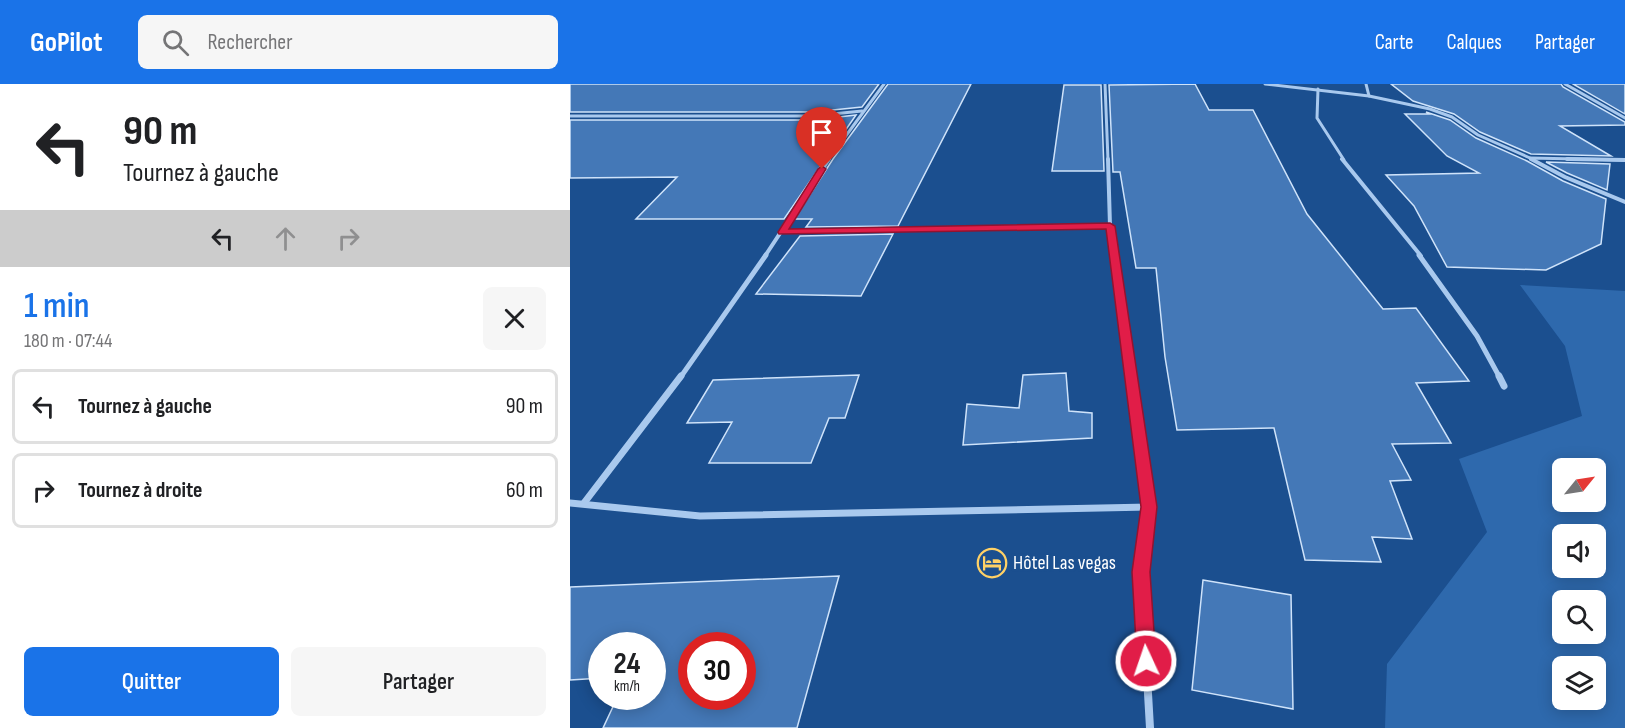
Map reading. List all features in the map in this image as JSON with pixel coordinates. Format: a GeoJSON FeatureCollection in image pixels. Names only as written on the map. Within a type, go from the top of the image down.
{"type":"FeatureCollection","features":[{"type":"Feature","properties":{"kind":"street"},"geometry":{"type":"LineString","coordinates":[[584,503],[688,367],[782,232],[862,111],[884,84]]}},
{"type":"Feature","properties":{"kind":"street"},"geometry":{"type":"LineString","coordinates":[[1105,84],[1110,226],[1149,507],[1141,572],[1150,728]]}},
{"type":"Feature","properties":{"kind":"street"},"geometry":{"type":"LineString","coordinates":[[1265,84],[1369,96],[1430,109],[1452,117],[1478,135],[1530,158],[1565,177],[1625,202]]}},
{"type":"Feature","properties":{"kind":"street"},"geometry":{"type":"LineString","coordinates":[[1366,84],[1369,96]]}},
{"type":"Feature","properties":{"kind":"street"},"geometry":{"type":"LineString","coordinates":[[1565,84],[1625,117]]}},
{"type":"Feature","properties":{"kind":"street"},"geometry":{"type":"LineString","coordinates":[[1318,89],[1317,118],[1337,152],[1419,254],[1477,336],[1504,386]]}},
{"type":"Feature","properties":{"kind":"street"},"geometry":{"type":"LineString","coordinates":[[570,116],[813,116],[862,111]]}},
{"type":"Feature","properties":{"kind":"street"},"geometry":{"type":"LineString","coordinates":[[1530,158],[1625,160]]}},
{"type":"Feature","properties":{"kind":"street"},"geometry":{"type":"LineString","coordinates":[[782,232],[1110,226]]}},
{"type":"Feature","properties":{"kind":"street"},"geometry":{"type":"LineString","coordinates":[[570,503],[700,516],[1149,507]]}},
{"type":"Feature","properties":{"kind":"shaded area"},"geometry":{"type":"Polygon","coordinates":[[[1520,285],[1625,291],[1625,728],[1385,728],[1387,664],[1487,532],[1459,459],[1582,416],[1565,346],[1520,285]]]}},
{"type":"Feature","properties":{"kind":"building"},"geometry":{"type":"Polygon","coordinates":[[[570,84],[879,84],[862,107],[813,112],[570,112],[570,84]]]}},
{"type":"Feature","properties":{"kind":"building"},"geometry":{"type":"Polygon","coordinates":[[[888,84],[971,84],[898,226],[806,227],[812,219],[794,219],[833,159],[888,84]]]}},
{"type":"Feature","properties":{"kind":"building"},"geometry":{"type":"Polygon","coordinates":[[[1195,84],[1209,110],[1253,110],[1307,214],[1383,309],[1416,308],[1469,381],[1416,383],[1451,443],[1392,444],[1411,480],[1390,481],[1412,539],[1372,537],[1381,562],[1305,560],[1274,428],[1177,430],[1165,357],[1156,268],[1136,268],[1120,172],[1113,172],[1109,85],[1195,84]]]}},
{"type":"Feature","properties":{"kind":"building"},"geometry":{"type":"Polygon","coordinates":[[[1391,84],[1561,84],[1625,122],[1625,125],[1560,126],[1611,156],[1531,154],[1480,132],[1454,114],[1413,101],[1391,84]]]}},
{"type":"Feature","properties":{"kind":"building"},"geometry":{"type":"Polygon","coordinates":[[[1573,84],[1625,84],[1625,114],[1573,84]]]}},
{"type":"Feature","properties":{"kind":"building"},"geometry":{"type":"Polygon","coordinates":[[[1064,85],[1101,85],[1104,171],[1052,171],[1064,85]]]}},
{"type":"Feature","properties":{"kind":"building"},"geometry":{"type":"Polygon","coordinates":[[[1426,112],[1450,120],[1476,138],[1527,161],[1563,181],[1606,199],[1601,244],[1546,270],[1447,267],[1414,206],[1386,175],[1479,173],[1447,156],[1405,114],[1429,114],[1426,112]]]}},
{"type":"Feature","properties":{"kind":"building"},"geometry":{"type":"Polygon","coordinates":[[[856,115],[784,219],[636,219],[677,177],[570,178],[570,120],[813,120],[856,115]]]}},
{"type":"Feature","properties":{"kind":"building"},"geometry":{"type":"Polygon","coordinates":[[[1546,162],[1610,164],[1607,190],[1567,173],[1546,162]]]}},
{"type":"Feature","properties":{"kind":"building"},"geometry":{"type":"Polygon","coordinates":[[[893,234],[861,296],[756,294],[800,236],[893,234]]]}},
{"type":"Feature","properties":{"kind":"building"},"geometry":{"type":"Polygon","coordinates":[[[1066,373],[1069,411],[1092,413],[1092,438],[963,445],[967,404],[1019,408],[1023,375],[1066,373]]]}},
{"type":"Feature","properties":{"kind":"building"},"geometry":{"type":"Polygon","coordinates":[[[859,375],[845,418],[829,418],[811,463],[709,463],[732,422],[687,423],[713,380],[859,375]]]}},
{"type":"Feature","properties":{"kind":"building"},"geometry":{"type":"Polygon","coordinates":[[[839,576],[797,728],[603,728],[611,710],[666,710],[666,632],[588,632],[588,679],[570,680],[570,587],[839,576]]]}},
{"type":"Feature","properties":{"kind":"building"},"geometry":{"type":"Polygon","coordinates":[[[1203,580],[1291,595],[1293,709],[1192,690],[1203,580]]]}},
{"type":"Feature","properties":{"kind":"place","name":"Hôtel Las vegas"},"geometry":{"type":"Point","coordinates":[992,563]}},
{"type":"Feature","properties":{"kind":"route"},"geometry":{"type":"LineString","coordinates":[[822,169],[782,232],[1110,226],[1149,507],[1141,572],[1146,661]]}}]}
